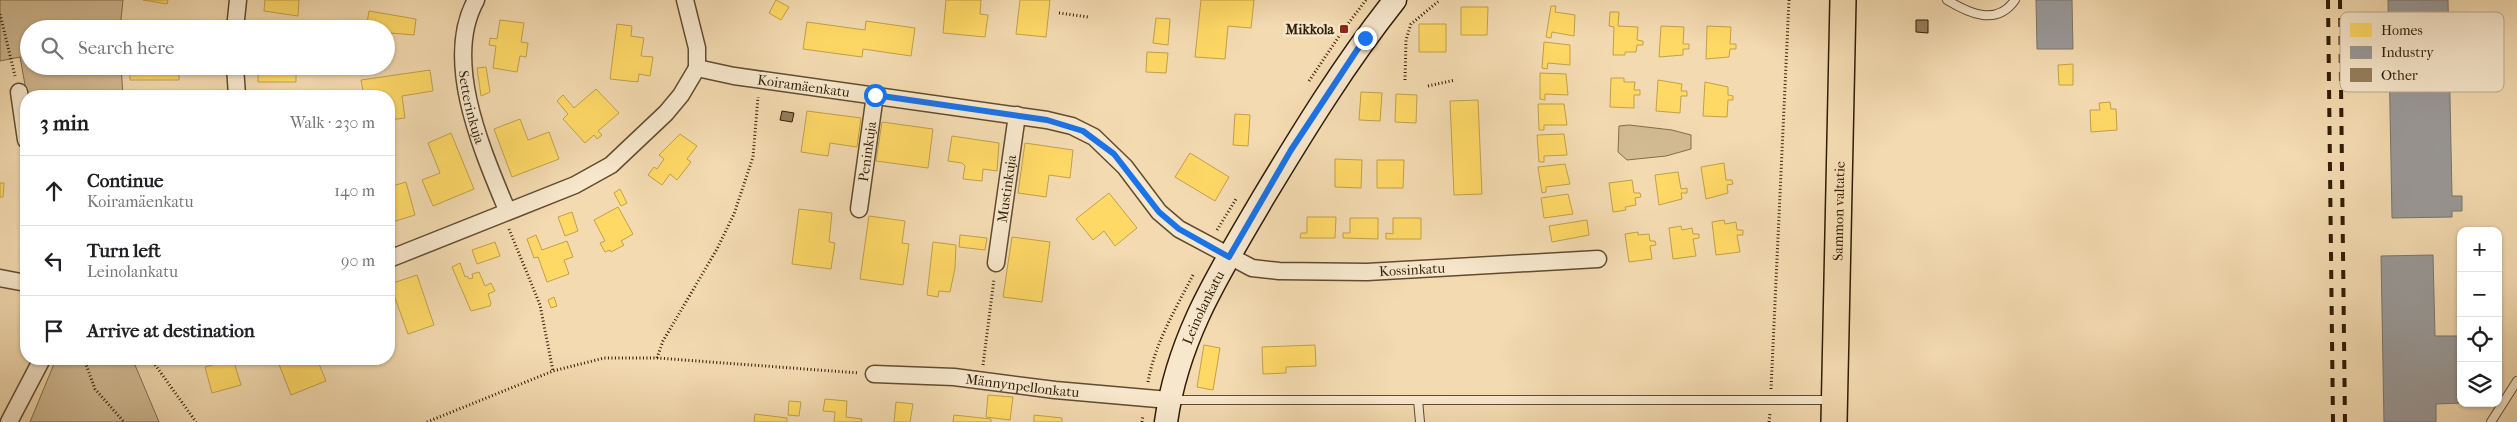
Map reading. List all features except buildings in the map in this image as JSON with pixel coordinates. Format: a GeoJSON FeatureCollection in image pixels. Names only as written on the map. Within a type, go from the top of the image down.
{"type":"FeatureCollection","features":[{"type":"Feature","properties":{"kind":"main road","name":"Sammon valtatie"},"geometry":{"type":"LineString","coordinates":[[1835,411],[1843,0]]}},
{"type":"Feature","properties":{"kind":"street"},"geometry":{"type":"LineString","coordinates":[[236,20],[238,0]]}},
{"type":"Feature","properties":{"kind":"street","name":"Setterinkuja"},"geometry":{"type":"LineString","coordinates":[[476,0],[468,21],[464,46],[463,67],[466,92],[481,144],[505,211]]}},
{"type":"Feature","properties":{"kind":"street"},"geometry":{"type":"LineString","coordinates":[[395,257],[505,211],[575,185],[611,165],[666,113],[681,96],[697,68],[697,48],[684,0]]}},
{"type":"Feature","properties":{"kind":"street","name":"Leinolankatu"},"geometry":{"type":"LineString","coordinates":[[1167,411],[1173,380],[1188,336],[1229,257],[1329,90],[1365,38],[1395,0]]}},
{"type":"Feature","properties":{"kind":"street","name":"Koiramäenkatu"},"geometry":{"type":"LineString","coordinates":[[697,68],[1017,115],[1072,126],[1094,137],[1125,167],[1159,212],[1179,229],[1229,257]]}},
{"type":"Feature","properties":{"kind":"street"},"geometry":{"type":"LineString","coordinates":[[236,75],[237,90]]}},
{"type":"Feature","properties":{"kind":"street"},"geometry":{"type":"LineString","coordinates":[[19,92],[20,99]]}},
{"type":"Feature","properties":{"kind":"street","name":"Peninkuja"},"geometry":{"type":"LineString","coordinates":[[859,209],[875,95]]}},
{"type":"Feature","properties":{"kind":"street","name":"Mustinkuja"},"geometry":{"type":"LineString","coordinates":[[996,263],[1017,115]]}},
{"type":"Feature","properties":{"kind":"street","name":"Kossinkatu"},"geometry":{"type":"LineString","coordinates":[[1229,257],[1252,268],[1317,272],[1434,270],[1598,259]]}},
{"type":"Feature","properties":{"kind":"street"},"geometry":{"type":"LineString","coordinates":[[0,278],[20,282]]}},
{"type":"Feature","properties":{"kind":"street"},"geometry":{"type":"LineString","coordinates":[[9,422],[39,365]]}},
{"type":"Feature","properties":{"kind":"street","name":"Männynpellonkatu"},"geometry":{"type":"LineString","coordinates":[[874,374],[954,376],[1071,392],[1167,411]]}},
{"type":"Feature","properties":{"kind":"lane"},"geometry":{"type":"LineString","coordinates":[[1947,0],[1964,10],[1989,16],[2000,14],[2009,9],[2015,0]]}},
{"type":"Feature","properties":{"kind":"lane"},"geometry":{"type":"LineString","coordinates":[[2491,422],[2517,381]]}},
{"type":"Feature","properties":{"kind":"lane"},"geometry":{"type":"LineString","coordinates":[[1167,411],[1418,400],[1770,399],[1835,411]]}},
{"type":"Feature","properties":{"kind":"lane"},"geometry":{"type":"LineString","coordinates":[[1418,400],[1420,422]]}},
{"type":"Feature","properties":{"kind":"path"},"geometry":{"type":"LineString","coordinates":[[1405,80],[1406,40],[1411,24],[1440,0]]}},
{"type":"Feature","properties":{"kind":"path"},"geometry":{"type":"LineString","coordinates":[[1769,422],[1788,0]]}},
{"type":"Feature","properties":{"kind":"path"},"geometry":{"type":"LineString","coordinates":[[1059,13],[1088,17]]}},
{"type":"Feature","properties":{"kind":"path"},"geometry":{"type":"LineString","coordinates":[[0,14],[19,92]]}},
{"type":"Feature","properties":{"kind":"path"},"geometry":{"type":"LineString","coordinates":[[657,358],[664,341],[717,249],[734,214],[753,157],[759,78]]}},
{"type":"Feature","properties":{"kind":"path"},"geometry":{"type":"LineString","coordinates":[[1428,86],[1455,80]]}},
{"type":"Feature","properties":{"kind":"path"},"geometry":{"type":"LineString","coordinates":[[505,211],[540,305],[553,371]]}},
{"type":"Feature","properties":{"kind":"path"},"geometry":{"type":"LineString","coordinates":[[981,380],[996,263]]}},
{"type":"Feature","properties":{"kind":"path"},"geometry":{"type":"LineString","coordinates":[[427,422],[553,371],[604,358],[657,358],[874,374]]}},
{"type":"Feature","properties":{"kind":"path"},"geometry":{"type":"LineString","coordinates":[[86,365],[95,389],[124,422]]}},
{"type":"Feature","properties":{"kind":"path"},"geometry":{"type":"LineString","coordinates":[[155,365],[196,422]]}},
{"type":"Feature","properties":{"kind":"shaded area"},"geometry":{"type":"Polygon","coordinates":[[[0,0],[123,0],[121,20],[20,20],[20,57],[0,61],[0,0]]]}},
{"type":"Feature","properties":{"kind":"shaded area"},"geometry":{"type":"Polygon","coordinates":[[[23,75],[122,75],[123,90],[26,90],[23,75]]]}},
{"type":"Feature","properties":{"kind":"shaded area"},"geometry":{"type":"Polygon","coordinates":[[[1629,125],[1672,130],[1691,135],[1691,149],[1666,156],[1627,160],[1618,152],[1619,126],[1629,125]]]}},
{"type":"Feature","properties":{"kind":"shaded area"},"geometry":{"type":"Polygon","coordinates":[[[54,365],[135,365],[159,422],[30,422],[54,365]]]}},
{"type":"Feature","properties":{"kind":"railway"},"geometry":{"type":"LineString","coordinates":[[2328,0],[2333,422]]}},
{"type":"Feature","properties":{"kind":"railway"},"geometry":{"type":"LineString","coordinates":[[2340,0],[2340,12]]}},
{"type":"Feature","properties":{"kind":"railway"},"geometry":{"type":"LineString","coordinates":[[2341,92],[2345,422]]}},
{"type":"Feature","properties":{"kind":"place","name":"Mikkola"},"geometry":{"type":"Point","coordinates":[1344,29]}},
{"type":"Feature","properties":{"kind":"route"},"geometry":{"type":"LineString","coordinates":[[875,95],[1047,120],[1072,126],[1083,131],[1094,137],[1114,154],[1159,212],[1179,229],[1229,257],[1291,150],[1365,38]]}}]}
